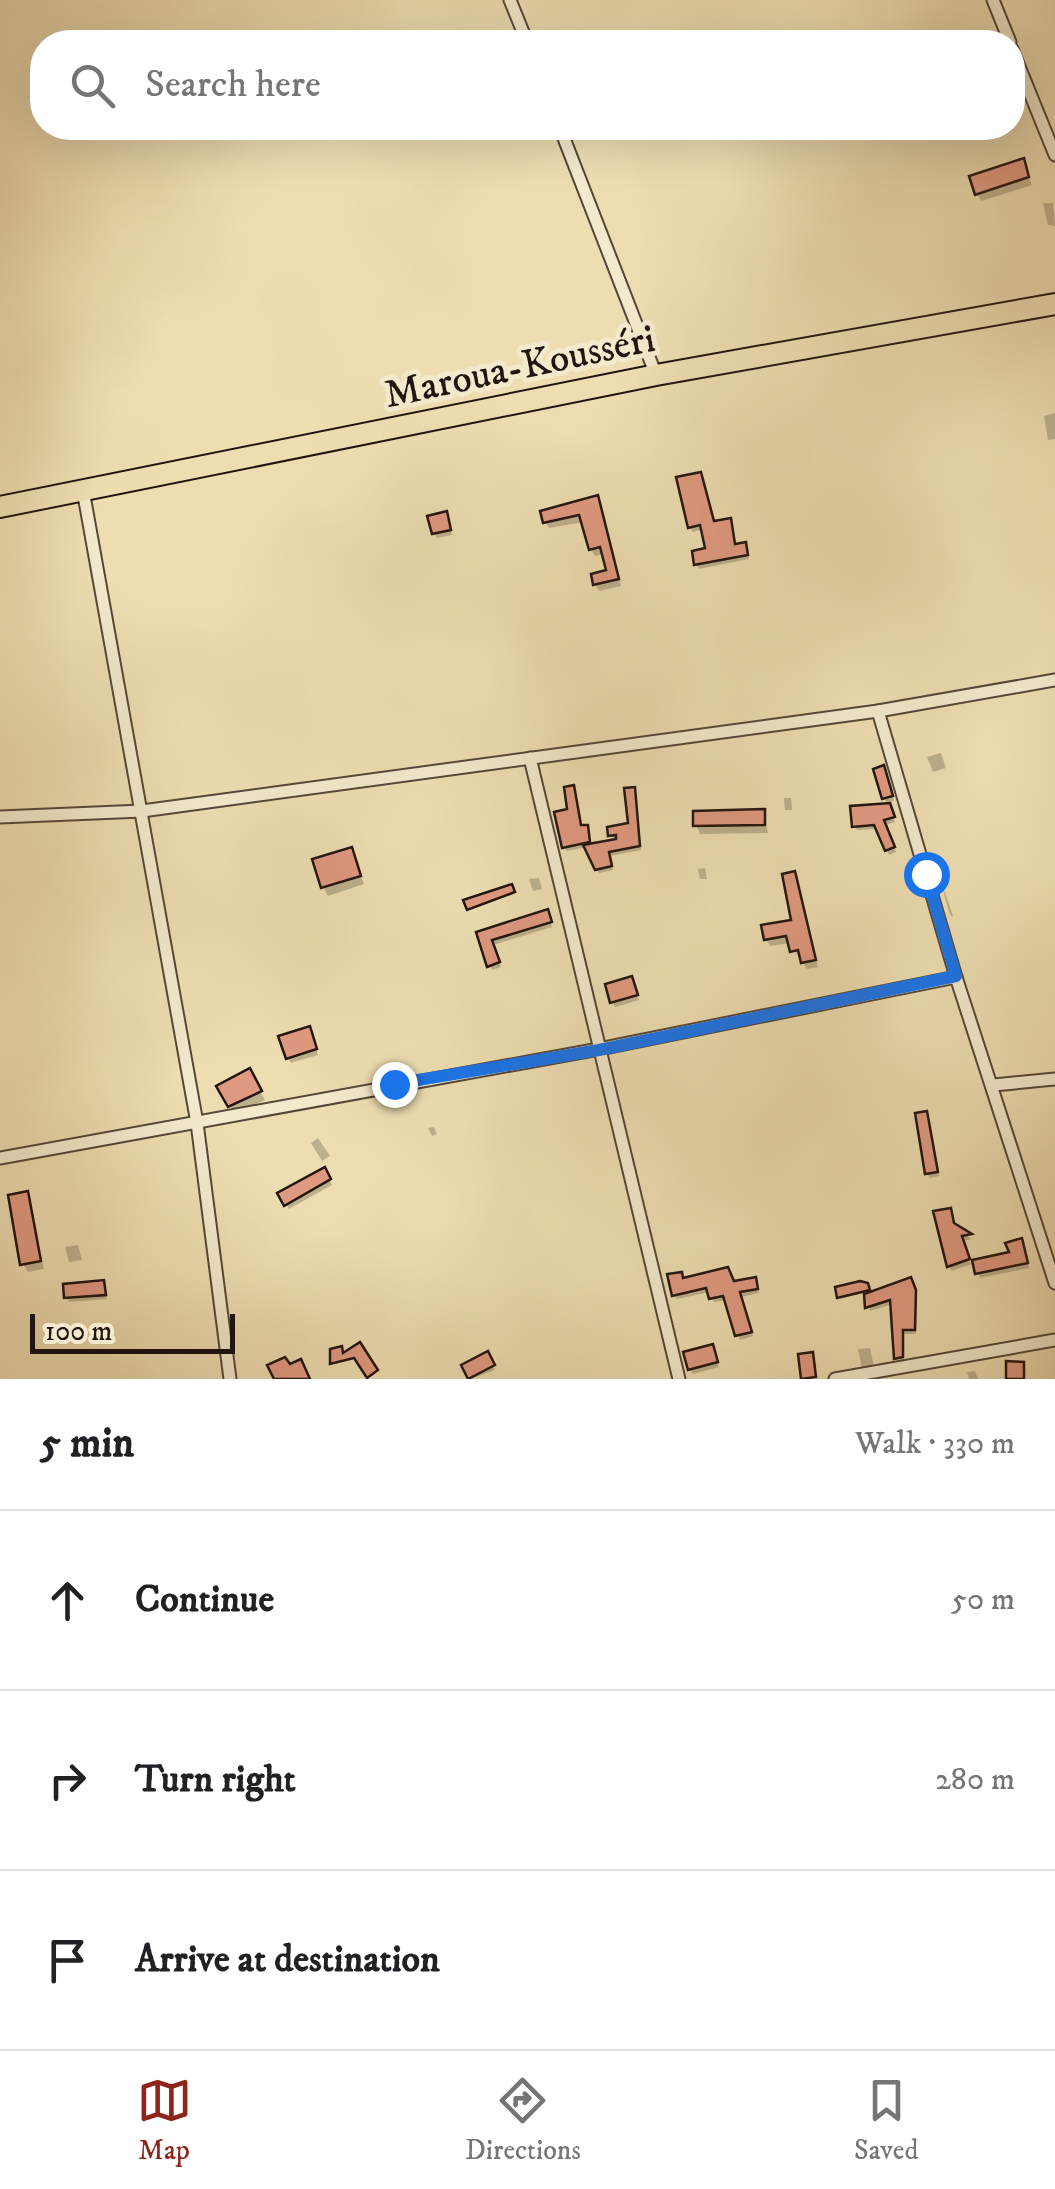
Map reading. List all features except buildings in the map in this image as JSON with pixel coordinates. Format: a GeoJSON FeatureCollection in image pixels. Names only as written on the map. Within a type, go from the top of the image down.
{"type":"FeatureCollection","features":[{"type":"Feature","properties":{"kind":"highway","name":"Maroua-Kousséri"},"geometry":{"type":"LineString","coordinates":[[0,507],[656,375],[1055,304]]}},
{"type":"Feature","properties":{"kind":"street"},"geometry":{"type":"LineString","coordinates":[[510,0],[521,30]]}},
{"type":"Feature","properties":{"kind":"street"},"geometry":{"type":"LineString","coordinates":[[992,0],[1004,30]]}},
{"type":"Feature","properties":{"kind":"street"},"geometry":{"type":"LineString","coordinates":[[1025,81],[1055,155]]}},
{"type":"Feature","properties":{"kind":"street"},"geometry":{"type":"LineString","coordinates":[[565,140],[656,375]]}},
{"type":"Feature","properties":{"kind":"street"},"geometry":{"type":"LineString","coordinates":[[82,490],[197,1123],[230,1379]]}},
{"type":"Feature","properties":{"kind":"street"},"geometry":{"type":"LineString","coordinates":[[0,817],[142,812],[878,711],[1055,680]]}},
{"type":"Feature","properties":{"kind":"street"},"geometry":{"type":"LineString","coordinates":[[878,711],[956,976],[1055,1283]]}},
{"type":"Feature","properties":{"kind":"street"},"geometry":{"type":"LineString","coordinates":[[530,758],[679,1379]]}},
{"type":"Feature","properties":{"kind":"street"},"geometry":{"type":"LineString","coordinates":[[0,1158],[599,1050],[956,976]]}},
{"type":"Feature","properties":{"kind":"street"},"geometry":{"type":"LineString","coordinates":[[994,1085],[1055,1079]]}},
{"type":"Feature","properties":{"kind":"street"},"geometry":{"type":"LineString","coordinates":[[834,1379],[1055,1340]]}},
{"type":"Feature","properties":{"kind":"route"},"geometry":{"type":"LineString","coordinates":[[394,1084],[599,1050],[956,976],[926,874]]}}]}
